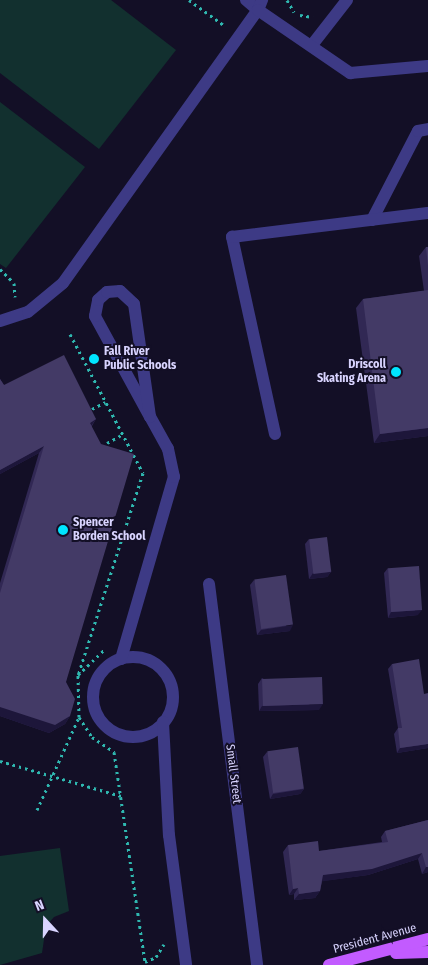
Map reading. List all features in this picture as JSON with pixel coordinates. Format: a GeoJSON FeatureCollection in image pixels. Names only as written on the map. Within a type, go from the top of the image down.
{"type":"FeatureCollection","features":[{"type":"Feature","properties":{"kind":"main road","name":"President Avenue"},"geometry":{"type":"LineString","coordinates":[[328,965],[428,939]]}},
{"type":"Feature","properties":{"kind":"main road"},"geometry":{"type":"LineString","coordinates":[[371,954],[428,952]]}},
{"type":"Feature","properties":{"kind":"street"},"geometry":{"type":"LineString","coordinates":[[246,0],[260,5],[350,73],[428,66]]}},
{"type":"Feature","properties":{"kind":"street"},"geometry":{"type":"LineString","coordinates":[[312,45],[347,0]]}},
{"type":"Feature","properties":{"kind":"street"},"geometry":{"type":"LineString","coordinates":[[0,321],[28,312],[63,283],[260,5]]}},
{"type":"Feature","properties":{"kind":"street"},"geometry":{"type":"LineString","coordinates":[[372,220],[418,131],[428,129]]}},
{"type":"Feature","properties":{"kind":"street"},"geometry":{"type":"LineString","coordinates":[[275,434],[232,237],[428,214]]}},
{"type":"Feature","properties":{"kind":"street"},"geometry":{"type":"LineString","coordinates":[[120,659],[174,477],[171,456],[95,316],[98,300],[107,292],[120,291],[134,304],[150,417]]}},
{"type":"Feature","properties":{"kind":"street","name":"Small Street"},"geometry":{"type":"LineString","coordinates":[[209,584],[257,965]]}},
{"type":"Feature","properties":{"kind":"street"},"geometry":{"type":"LineString","coordinates":[[163,722],[150,733],[133,737],[116,733],[102,722],[94,706],[93,688],[101,672],[120,659],[141,658],[164,672],[172,696],[163,722],[169,835],[186,965]]}},
{"type":"Feature","properties":{"kind":"path"},"geometry":{"type":"LineString","coordinates":[[189,0],[225,26]]}},
{"type":"Feature","properties":{"kind":"path"},"geometry":{"type":"LineString","coordinates":[[287,0],[302,17],[314,17],[320,11]]}},
{"type":"Feature","properties":{"kind":"path"},"geometry":{"type":"LineString","coordinates":[[0,269],[14,283],[15,298]]}},
{"type":"Feature","properties":{"kind":"path"},"geometry":{"type":"LineString","coordinates":[[37,810],[80,717],[78,675],[143,473],[70,334]]}},
{"type":"Feature","properties":{"kind":"path"},"geometry":{"type":"LineString","coordinates":[[92,410],[106,402]]}},
{"type":"Feature","properties":{"kind":"path"},"geometry":{"type":"LineString","coordinates":[[107,442],[123,434]]}},
{"type":"Feature","properties":{"kind":"path"},"geometry":{"type":"LineString","coordinates":[[78,675],[110,643]]}},
{"type":"Feature","properties":{"kind":"path"},"geometry":{"type":"LineString","coordinates":[[80,717],[92,737],[114,752],[145,962],[156,957],[165,941]]}},
{"type":"Feature","properties":{"kind":"path"},"geometry":{"type":"LineString","coordinates":[[0,761],[121,796]]}},
{"type":"Feature","properties":{"kind":"green space"},"geometry":{"type":"Polygon","coordinates":[[[0,0],[111,0],[176,50],[99,149],[0,73],[0,0]]]}},
{"type":"Feature","properties":{"kind":"green space"},"geometry":{"type":"Polygon","coordinates":[[[0,102],[85,167],[6,268],[0,264],[0,102]]]}},
{"type":"Feature","properties":{"kind":"green space"},"geometry":{"type":"Polygon","coordinates":[[[60,848],[69,911],[54,917],[46,926],[42,953],[0,965],[0,856],[60,848]]]}},
{"type":"Feature","properties":{"kind":"building"},"geometry":{"type":"Polygon","coordinates":[[[426,247],[428,247],[428,266],[426,247]]]}},
{"type":"Feature","properties":{"kind":"building","name":"Driscoll Skating Arena"},"geometry":{"type":"Polygon","coordinates":[[[428,290],[428,428],[380,434],[363,299],[428,290]]]}},
{"type":"Feature","properties":{"kind":"building","name":"Spencer Borden School"},"geometry":{"type":"Polygon","coordinates":[[[64,355],[96,419],[90,423],[101,444],[134,454],[66,682],[75,699],[70,716],[55,725],[0,707],[0,593],[44,446],[0,470],[0,379],[4,385],[64,355]]]}},
{"type":"Feature","properties":{"kind":"building"},"geometry":{"type":"Polygon","coordinates":[[[327,537],[331,572],[313,574],[309,539],[327,537]]]}},
{"type":"Feature","properties":{"kind":"building"},"geometry":{"type":"Polygon","coordinates":[[[419,566],[422,610],[391,612],[388,568],[419,566]]]}},
{"type":"Feature","properties":{"kind":"building"},"geometry":{"type":"Polygon","coordinates":[[[286,575],[293,625],[261,629],[254,579],[286,575]]]}},
{"type":"Feature","properties":{"kind":"building"},"geometry":{"type":"Polygon","coordinates":[[[419,659],[424,694],[428,693],[428,744],[400,748],[398,728],[402,728],[392,664],[419,659]]]}},
{"type":"Feature","properties":{"kind":"building"},"geometry":{"type":"Polygon","coordinates":[[[322,677],[323,704],[263,706],[262,679],[322,677]]]}},
{"type":"Feature","properties":{"kind":"building"},"geometry":{"type":"Polygon","coordinates":[[[298,747],[304,789],[273,793],[267,751],[298,747]]]}},
{"type":"Feature","properties":{"kind":"building"},"geometry":{"type":"Polygon","coordinates":[[[428,820],[428,867],[426,867],[422,853],[372,869],[323,875],[320,891],[299,894],[298,888],[293,889],[288,845],[318,841],[319,851],[388,842],[385,831],[428,820]]]}},
{"type":"Feature","properties":{"kind":"place","name":"Fall River Public Schools"},"geometry":{"type":"Point","coordinates":[94,359]}},
{"type":"Feature","properties":{"kind":"place","name":"Driscoll Skating Arena"},"geometry":{"type":"Point","coordinates":[396,372]}},
{"type":"Feature","properties":{"kind":"place","name":"Spencer Borden School"},"geometry":{"type":"Point","coordinates":[63,530]}}]}
